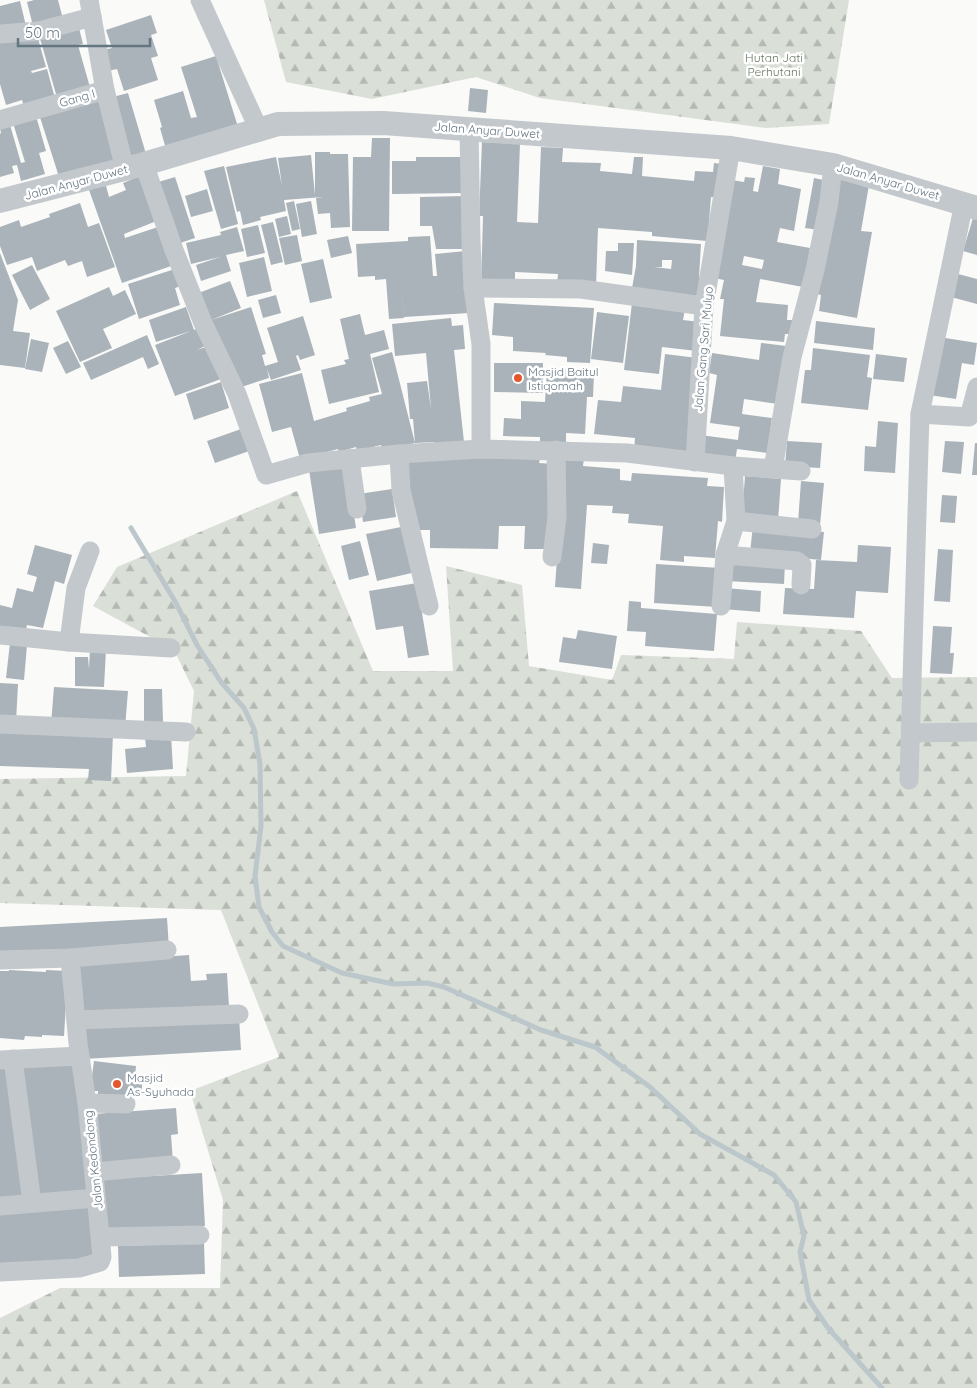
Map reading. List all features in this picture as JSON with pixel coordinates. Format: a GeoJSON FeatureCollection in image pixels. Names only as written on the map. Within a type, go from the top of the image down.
{"type":"FeatureCollection","features":[{"type":"Feature","properties":{"kind":"street"},"geometry":{"type":"LineString","coordinates":[[200,0],[258,130]]}},
{"type":"Feature","properties":{"kind":"street"},"geometry":{"type":"LineString","coordinates":[[0,34],[39,31],[91,9],[105,90]]}},
{"type":"Feature","properties":{"kind":"street","name":"Gang I"},"geometry":{"type":"LineString","coordinates":[[0,120],[105,90],[134,166],[174,250],[203,323],[237,394],[266,475],[308,463],[350,459]]}},
{"type":"Feature","properties":{"kind":"street","name":"Jalan Anyar Duwet"},"geometry":{"type":"LineString","coordinates":[[0,201],[38,193],[278,124],[383,123],[731,148],[833,165],[970,205]]}},
{"type":"Feature","properties":{"kind":"street"},"geometry":{"type":"LineString","coordinates":[[469,129],[473,288],[481,344],[482,449]]}},
{"type":"Feature","properties":{"kind":"street","name":"Jalan Gang Sari Mulyo"},"geometry":{"type":"LineString","coordinates":[[694,462],[704,306],[731,148]]}},
{"type":"Feature","properties":{"kind":"street"},"geometry":{"type":"LineString","coordinates":[[774,469],[792,357],[815,270],[827,212],[833,165]]}},
{"type":"Feature","properties":{"kind":"street"},"geometry":{"type":"LineString","coordinates":[[910,780],[920,414],[970,205]]}},
{"type":"Feature","properties":{"kind":"street"},"geometry":{"type":"LineString","coordinates":[[473,288],[581,289],[704,306]]}},
{"type":"Feature","properties":{"kind":"street"},"geometry":{"type":"LineString","coordinates":[[920,414],[973,418],[977,387]]}},
{"type":"Feature","properties":{"kind":"street"},"geometry":{"type":"LineString","coordinates":[[357,509],[350,459],[399,454],[482,449],[627,452],[694,462],[801,471]]}},
{"type":"Feature","properties":{"kind":"street"},"geometry":{"type":"LineString","coordinates":[[552,557],[557,517],[556,450]]}},
{"type":"Feature","properties":{"kind":"street"},"geometry":{"type":"LineString","coordinates":[[399,454],[401,490],[429,606]]}},
{"type":"Feature","properties":{"kind":"street"},"geometry":{"type":"LineString","coordinates":[[722,606],[724,555],[736,522],[733,466]]}},
{"type":"Feature","properties":{"kind":"street"},"geometry":{"type":"LineString","coordinates":[[736,522],[812,529]]}},
{"type":"Feature","properties":{"kind":"street"},"geometry":{"type":"LineString","coordinates":[[69,642],[76,588],[90,551]]}},
{"type":"Feature","properties":{"kind":"street"},"geometry":{"type":"LineString","coordinates":[[724,555],[797,561],[802,565],[801,585]]}},
{"type":"Feature","properties":{"kind":"street"},"geometry":{"type":"LineString","coordinates":[[0,635],[69,642],[171,648]]}},
{"type":"Feature","properties":{"kind":"street"},"geometry":{"type":"LineString","coordinates":[[0,724],[186,732]]}},
{"type":"Feature","properties":{"kind":"street"},"geometry":{"type":"LineString","coordinates":[[911,733],[977,732]]}},
{"type":"Feature","properties":{"kind":"street"},"geometry":{"type":"LineString","coordinates":[[0,960],[70,958],[168,950]]}},
{"type":"Feature","properties":{"kind":"street","name":"Jalan Kedondong"},"geometry":{"type":"LineString","coordinates":[[0,1272],[79,1268],[100,1262],[102,1257],[102,1236],[96,1198],[70,958]]}},
{"type":"Feature","properties":{"kind":"street"},"geometry":{"type":"LineString","coordinates":[[76,1020],[238,1014]]}},
{"type":"Feature","properties":{"kind":"street"},"geometry":{"type":"LineString","coordinates":[[32,1203],[7,1059],[80,1056]]}},
{"type":"Feature","properties":{"kind":"street"},"geometry":{"type":"LineString","coordinates":[[87,1103],[126,1104]]}},
{"type":"Feature","properties":{"kind":"street"},"geometry":{"type":"LineString","coordinates":[[94,1172],[171,1165]]}},
{"type":"Feature","properties":{"kind":"street"},"geometry":{"type":"LineString","coordinates":[[0,1206],[96,1198]]}},
{"type":"Feature","properties":{"kind":"street"},"geometry":{"type":"LineString","coordinates":[[102,1236],[200,1234]]}},
{"type":"Feature","properties":{"kind":"green space","name":"Hutan Jati Perhutani"},"geometry":{"type":"Polygon","coordinates":[[[264,0],[849,0],[829,124],[766,128],[540,98],[476,77],[372,99],[286,82],[264,0]]]}},
{"type":"Feature","properties":{"kind":"green space"},"geometry":{"type":"Polygon","coordinates":[[[297,491],[373,671],[453,671],[446,566],[522,585],[529,666],[612,680],[621,655],[734,659],[737,622],[861,631],[892,678],[977,677],[977,1388],[0,1388],[0,1318],[60,1288],[220,1288],[223,1200],[190,1091],[279,1057],[221,910],[0,903],[0,779],[186,776],[194,691],[174,650],[93,606],[117,567],[297,491]]]}},
{"type":"Feature","properties":{"kind":"building"},"geometry":{"type":"Polygon","coordinates":[[[34,0],[58,0],[64,23],[34,30],[27,2],[34,0]]]}},
{"type":"Feature","properties":{"kind":"building"},"geometry":{"type":"Polygon","coordinates":[[[20,1],[26,26],[0,32],[0,6],[20,1]]]}},
{"type":"Feature","properties":{"kind":"building"},"geometry":{"type":"Polygon","coordinates":[[[151,15],[157,33],[151,35],[158,56],[151,58],[158,80],[124,91],[117,69],[108,71],[104,50],[112,48],[106,30],[151,15]]]}},
{"type":"Feature","properties":{"kind":"building"},"geometry":{"type":"Polygon","coordinates":[[[78,24],[83,44],[78,45],[91,91],[58,101],[39,35],[78,24]]]}},
{"type":"Feature","properties":{"kind":"building"},"geometry":{"type":"Polygon","coordinates":[[[37,35],[46,67],[31,71],[32,73],[47,69],[56,102],[25,110],[22,100],[6,105],[0,84],[0,40],[5,39],[6,43],[37,35]]]}},
{"type":"Feature","properties":{"kind":"building"},"geometry":{"type":"Polygon","coordinates":[[[216,56],[238,127],[166,149],[154,100],[183,91],[191,118],[197,117],[181,67],[216,56]]]}},
{"type":"Feature","properties":{"kind":"building"},"geometry":{"type":"Polygon","coordinates":[[[470,88],[488,90],[486,113],[468,111],[470,88]]]}},
{"type":"Feature","properties":{"kind":"building"},"geometry":{"type":"Polygon","coordinates":[[[128,93],[146,154],[127,159],[109,98],[128,93]]]}},
{"type":"Feature","properties":{"kind":"building"},"geometry":{"type":"Polygon","coordinates":[[[99,96],[119,162],[60,180],[39,114],[99,96]]]}},
{"type":"Feature","properties":{"kind":"building"},"geometry":{"type":"Polygon","coordinates":[[[36,116],[46,151],[39,153],[45,174],[21,181],[17,165],[12,166],[14,173],[0,177],[0,128],[10,125],[21,163],[25,162],[13,123],[36,116]]]}},
{"type":"Feature","properties":{"kind":"building"},"geometry":{"type":"Polygon","coordinates":[[[372,138],[390,138],[389,231],[352,231],[353,157],[371,157],[372,138]]]}},
{"type":"Feature","properties":{"kind":"building"},"geometry":{"type":"Polygon","coordinates":[[[482,142],[520,144],[517,222],[538,223],[541,147],[563,148],[562,162],[601,163],[600,171],[632,174],[634,157],[643,157],[642,176],[694,181],[695,171],[713,172],[714,163],[723,164],[720,198],[711,197],[709,222],[716,222],[707,241],[652,236],[652,232],[598,228],[596,286],[557,284],[558,274],[515,272],[515,287],[481,286],[483,216],[479,216],[482,142]]]}},
{"type":"Feature","properties":{"kind":"building"},"geometry":{"type":"Polygon","coordinates":[[[315,152],[348,154],[350,227],[331,228],[330,213],[318,214],[316,198],[323,197],[284,200],[286,211],[260,217],[261,220],[243,225],[240,211],[237,212],[226,167],[276,157],[282,186],[278,158],[311,155],[315,195],[315,152]]]}},
{"type":"Feature","properties":{"kind":"building"},"geometry":{"type":"Polygon","coordinates":[[[416,157],[465,157],[465,193],[392,194],[392,161],[416,161],[416,157]]]}},
{"type":"Feature","properties":{"kind":"building"},"geometry":{"type":"Polygon","coordinates":[[[224,166],[238,224],[221,229],[204,171],[224,166]]]}},
{"type":"Feature","properties":{"kind":"building"},"geometry":{"type":"Polygon","coordinates":[[[763,166],[780,169],[778,184],[801,189],[794,231],[780,228],[777,242],[810,248],[803,287],[760,279],[756,302],[788,305],[787,320],[794,320],[793,334],[785,334],[784,342],[720,336],[724,299],[720,299],[724,280],[714,278],[732,180],[744,182],[745,177],[755,178],[753,191],[758,192],[763,166]],[[744,256],[742,265],[762,269],[764,260],[744,256]]]}},
{"type":"Feature","properties":{"kind":"building"},"geometry":{"type":"Polygon","coordinates":[[[142,175],[159,220],[124,234],[125,238],[161,226],[174,265],[122,283],[88,187],[105,182],[109,197],[126,190],[123,183],[142,175]]]}},
{"type":"Feature","properties":{"kind":"building"},"geometry":{"type":"Polygon","coordinates":[[[175,177],[195,238],[174,245],[155,183],[175,177]]]}},
{"type":"Feature","properties":{"kind":"building"},"geometry":{"type":"Polygon","coordinates":[[[814,178],[828,181],[819,230],[805,228],[814,178]]]}},
{"type":"Feature","properties":{"kind":"building"},"geometry":{"type":"Polygon","coordinates":[[[836,179],[869,185],[861,231],[872,232],[857,318],[819,311],[821,295],[817,294],[836,179]]]}},
{"type":"Feature","properties":{"kind":"building"},"geometry":{"type":"Polygon","coordinates":[[[207,189],[213,211],[191,217],[185,196],[207,189]]]}},
{"type":"Feature","properties":{"kind":"building"},"geometry":{"type":"Polygon","coordinates":[[[465,196],[465,249],[436,249],[432,226],[420,226],[420,197],[465,196]]]}},
{"type":"Feature","properties":{"kind":"building"},"geometry":{"type":"Polygon","coordinates":[[[294,201],[300,229],[292,231],[286,203],[294,201]]]}},
{"type":"Feature","properties":{"kind":"building"},"geometry":{"type":"Polygon","coordinates":[[[311,201],[317,234],[302,237],[296,204],[311,201]]]}},
{"type":"Feature","properties":{"kind":"building"},"geometry":{"type":"Polygon","coordinates":[[[80,203],[88,227],[99,223],[115,267],[87,277],[82,261],[68,266],[65,260],[37,271],[32,257],[7,265],[0,246],[0,227],[19,220],[21,227],[50,217],[49,214],[80,203]]]}},
{"type":"Feature","properties":{"kind":"building"},"geometry":{"type":"Polygon","coordinates":[[[287,216],[291,234],[279,237],[275,219],[287,216]]]}},
{"type":"Feature","properties":{"kind":"building"},"geometry":{"type":"Polygon","coordinates":[[[973,218],[977,219],[977,255],[963,251],[973,218]]]}},
{"type":"Feature","properties":{"kind":"building"},"geometry":{"type":"Polygon","coordinates":[[[273,222],[283,262],[271,265],[261,225],[273,222]]]}},
{"type":"Feature","properties":{"kind":"building"},"geometry":{"type":"Polygon","coordinates":[[[258,225],[265,253],[247,257],[241,229],[258,225]]]}},
{"type":"Feature","properties":{"kind":"building"},"geometry":{"type":"Polygon","coordinates":[[[237,227],[244,251],[226,255],[231,271],[201,281],[196,265],[220,257],[191,264],[186,243],[221,235],[220,232],[237,227]]]}},
{"type":"Feature","properties":{"kind":"building"},"geometry":{"type":"Polygon","coordinates":[[[297,235],[302,261],[285,265],[279,238],[297,235]]]}},
{"type":"Feature","properties":{"kind":"building"},"geometry":{"type":"Polygon","coordinates":[[[348,236],[352,253],[331,258],[327,240],[348,236]]]}},
{"type":"Feature","properties":{"kind":"building"},"geometry":{"type":"Polygon","coordinates":[[[430,236],[433,276],[437,276],[435,254],[466,251],[469,313],[404,317],[401,278],[404,318],[389,319],[386,279],[375,280],[375,276],[358,277],[356,244],[408,241],[408,237],[430,236]]]}},
{"type":"Feature","properties":{"kind":"building"},"geometry":{"type":"Polygon","coordinates":[[[637,240],[701,244],[699,277],[705,277],[703,301],[632,288],[636,266],[637,240]],[[662,260],[662,267],[654,267],[671,269],[672,260],[662,260]]]}},
{"type":"Feature","properties":{"kind":"building"},"geometry":{"type":"Polygon","coordinates":[[[618,243],[634,243],[632,275],[605,271],[606,251],[618,251],[618,243]]]}},
{"type":"Feature","properties":{"kind":"building"},"geometry":{"type":"Polygon","coordinates":[[[0,253],[18,300],[13,331],[30,333],[25,368],[0,365],[0,253]]]}},
{"type":"Feature","properties":{"kind":"building"},"geometry":{"type":"Polygon","coordinates":[[[264,257],[272,291],[247,297],[239,263],[264,257]]]}},
{"type":"Feature","properties":{"kind":"building"},"geometry":{"type":"Polygon","coordinates":[[[323,259],[332,298],[310,303],[301,264],[323,259]]]}},
{"type":"Feature","properties":{"kind":"building"},"geometry":{"type":"Polygon","coordinates":[[[32,265],[50,299],[30,310],[12,275],[32,265]]]}},
{"type":"Feature","properties":{"kind":"building"},"geometry":{"type":"Polygon","coordinates":[[[175,269],[181,286],[175,288],[180,305],[139,319],[128,284],[175,269]]]}},
{"type":"Feature","properties":{"kind":"building"},"geometry":{"type":"Polygon","coordinates":[[[958,274],[977,279],[977,304],[951,297],[958,274]]]}},
{"type":"Feature","properties":{"kind":"building"},"geometry":{"type":"Polygon","coordinates":[[[230,281],[241,308],[211,320],[251,307],[266,354],[262,355],[265,366],[278,362],[267,328],[303,316],[315,355],[300,360],[298,355],[296,356],[301,370],[271,380],[267,369],[269,378],[238,388],[196,294],[230,281]]]}},
{"type":"Feature","properties":{"kind":"building"},"geometry":{"type":"Polygon","coordinates":[[[109,287],[113,296],[125,290],[136,314],[103,329],[112,348],[80,362],[56,311],[109,287]]]}},
{"type":"Feature","properties":{"kind":"building"},"geometry":{"type":"Polygon","coordinates":[[[276,295],[281,313],[263,318],[258,300],[276,295]]]}},
{"type":"Feature","properties":{"kind":"building"},"geometry":{"type":"Polygon","coordinates":[[[494,303],[594,308],[590,363],[567,362],[567,357],[545,355],[546,353],[513,351],[513,337],[492,335],[494,303]]]}},
{"type":"Feature","properties":{"kind":"building"},"geometry":{"type":"Polygon","coordinates":[[[632,303],[685,309],[683,320],[700,322],[697,351],[662,347],[659,374],[624,370],[632,303]]]}},
{"type":"Feature","properties":{"kind":"building"},"geometry":{"type":"Polygon","coordinates":[[[186,307],[194,330],[198,328],[205,346],[197,350],[209,346],[221,379],[175,396],[155,345],[191,331],[156,342],[149,320],[186,307]]]}},
{"type":"Feature","properties":{"kind":"building"},"geometry":{"type":"Polygon","coordinates":[[[597,312],[629,316],[623,363],[591,359],[597,312]]]}},
{"type":"Feature","properties":{"kind":"building"},"geometry":{"type":"Polygon","coordinates":[[[360,314],[365,335],[384,330],[389,349],[370,354],[379,392],[329,404],[321,370],[346,364],[344,360],[349,359],[340,319],[360,314]]]}},
{"type":"Feature","properties":{"kind":"building"},"geometry":{"type":"Polygon","coordinates":[[[451,318],[452,326],[463,325],[465,349],[454,350],[464,442],[434,445],[434,442],[415,443],[413,419],[410,419],[407,383],[427,381],[431,409],[426,353],[395,356],[392,324],[451,318]]]}},
{"type":"Feature","properties":{"kind":"building"},"geometry":{"type":"Polygon","coordinates":[[[816,321],[875,328],[873,350],[814,343],[816,321]]]}},
{"type":"Feature","properties":{"kind":"building"},"geometry":{"type":"Polygon","coordinates":[[[147,335],[159,364],[148,369],[143,357],[91,380],[83,363],[147,335]]]}},
{"type":"Feature","properties":{"kind":"building"},"geometry":{"type":"Polygon","coordinates":[[[939,337],[977,343],[974,365],[962,363],[956,399],[929,395],[939,337]]]}},
{"type":"Feature","properties":{"kind":"building"},"geometry":{"type":"Polygon","coordinates":[[[31,339],[49,343],[42,372],[25,369],[31,339]]]}},
{"type":"Feature","properties":{"kind":"building"},"geometry":{"type":"Polygon","coordinates":[[[68,341],[81,367],[66,374],[53,348],[68,341]]]}},
{"type":"Feature","properties":{"kind":"building"},"geometry":{"type":"Polygon","coordinates":[[[761,343],[786,346],[778,404],[744,399],[742,414],[772,418],[767,453],[737,449],[735,462],[697,456],[700,435],[738,440],[740,427],[710,423],[717,375],[709,373],[712,353],[759,360],[761,343]]]}},
{"type":"Feature","properties":{"kind":"building"},"geometry":{"type":"Polygon","coordinates":[[[813,348],[870,355],[867,377],[872,378],[868,410],[801,403],[805,370],[811,370],[813,348]]]}},
{"type":"Feature","properties":{"kind":"building"},"geometry":{"type":"Polygon","coordinates":[[[392,352],[415,443],[396,448],[382,449],[381,445],[357,451],[356,447],[339,452],[338,449],[300,459],[291,427],[272,432],[259,384],[302,373],[314,421],[347,411],[346,408],[370,401],[369,397],[382,394],[372,358],[392,352]]]}},
{"type":"Feature","properties":{"kind":"building"},"geometry":{"type":"Polygon","coordinates":[[[665,354],[697,358],[689,459],[634,451],[635,438],[594,434],[598,400],[621,402],[623,386],[661,390],[665,354]]]}},
{"type":"Feature","properties":{"kind":"building"},"geometry":{"type":"Polygon","coordinates":[[[876,354],[907,358],[904,382],[873,379],[876,354]]]}},
{"type":"Feature","properties":{"kind":"building","name":"Masjid Baitul Istiqomah"},"geometry":{"type":"Polygon","coordinates":[[[494,363],[543,363],[543,393],[494,392],[494,363]]]}},
{"type":"Feature","properties":{"kind":"building"},"geometry":{"type":"Polygon","coordinates":[[[547,368],[569,369],[569,374],[594,375],[593,397],[587,397],[585,434],[566,433],[566,446],[540,445],[540,437],[503,436],[504,418],[521,419],[521,401],[545,402],[547,368]]]}},
{"type":"Feature","properties":{"kind":"building"},"geometry":{"type":"Polygon","coordinates":[[[221,382],[229,408],[194,420],[186,394],[221,382]]]}},
{"type":"Feature","properties":{"kind":"building"},"geometry":{"type":"Polygon","coordinates":[[[878,421],[898,423],[895,473],[864,471],[865,446],[876,447],[878,421]]]}},
{"type":"Feature","properties":{"kind":"building"},"geometry":{"type":"Polygon","coordinates":[[[244,428],[252,450],[215,463],[207,441],[244,428]]]}},
{"type":"Feature","properties":{"kind":"building"},"geometry":{"type":"Polygon","coordinates":[[[787,441],[822,443],[820,468],[785,466],[787,441]]]}},
{"type":"Feature","properties":{"kind":"building"},"geometry":{"type":"Polygon","coordinates":[[[945,441],[964,442],[961,474],[942,472],[945,441]]]}},
{"type":"Feature","properties":{"kind":"building"},"geometry":{"type":"Polygon","coordinates":[[[975,443],[977,443],[977,475],[972,475],[975,443]]]}},
{"type":"Feature","properties":{"kind":"building"},"geometry":{"type":"Polygon","coordinates":[[[431,455],[540,459],[539,463],[555,464],[552,549],[524,549],[525,526],[499,526],[498,549],[430,548],[430,530],[415,530],[408,517],[409,459],[431,455]]]}},
{"type":"Feature","properties":{"kind":"building"},"geometry":{"type":"Polygon","coordinates":[[[560,456],[584,458],[583,466],[620,469],[620,480],[631,481],[632,473],[708,478],[707,486],[724,487],[722,522],[718,521],[715,558],[684,556],[684,562],[660,560],[663,526],[628,523],[629,514],[612,513],[613,506],[587,505],[581,589],[555,587],[561,503],[560,456]]]}},
{"type":"Feature","properties":{"kind":"building"},"geometry":{"type":"Polygon","coordinates":[[[346,464],[356,528],[319,534],[309,470],[346,464]]]}},
{"type":"Feature","properties":{"kind":"building"},"geometry":{"type":"Polygon","coordinates":[[[745,476],[781,479],[778,521],[742,518],[745,476]]]}},
{"type":"Feature","properties":{"kind":"building"},"geometry":{"type":"Polygon","coordinates":[[[801,481],[824,483],[820,525],[798,523],[801,481]]]}},
{"type":"Feature","properties":{"kind":"building"},"geometry":{"type":"Polygon","coordinates":[[[392,489],[396,517],[363,522],[359,494],[392,489]]]}},
{"type":"Feature","properties":{"kind":"building"},"geometry":{"type":"Polygon","coordinates":[[[942,495],[957,496],[955,523],[940,522],[942,495]]]}},
{"type":"Feature","properties":{"kind":"building"},"geometry":{"type":"Polygon","coordinates":[[[753,525],[824,532],[821,560],[750,553],[753,525]]]}},
{"type":"Feature","properties":{"kind":"building"},"geometry":{"type":"Polygon","coordinates":[[[406,526],[416,572],[377,581],[366,534],[406,526]]]}},
{"type":"Feature","properties":{"kind":"building"},"geometry":{"type":"Polygon","coordinates":[[[360,541],[369,575],[349,580],[341,546],[360,541]]]}},
{"type":"Feature","properties":{"kind":"building"},"geometry":{"type":"Polygon","coordinates":[[[593,543],[609,545],[607,564],[591,563],[593,543]]]}},
{"type":"Feature","properties":{"kind":"building"},"geometry":{"type":"Polygon","coordinates":[[[35,545],[72,555],[64,584],[55,581],[43,628],[27,625],[25,634],[0,627],[0,605],[12,608],[17,588],[33,592],[37,577],[27,574],[35,545]]]}},
{"type":"Feature","properties":{"kind":"building"},"geometry":{"type":"Polygon","coordinates":[[[858,545],[891,547],[888,593],[856,591],[854,618],[783,614],[785,588],[814,589],[816,560],[857,562],[858,545]]]}},
{"type":"Feature","properties":{"kind":"building"},"geometry":{"type":"Polygon","coordinates":[[[938,549],[953,550],[950,602],[934,601],[938,549]]]}},
{"type":"Feature","properties":{"kind":"building"},"geometry":{"type":"Polygon","coordinates":[[[727,559],[785,563],[784,584],[726,581],[727,559]]]}},
{"type":"Feature","properties":{"kind":"building"},"geometry":{"type":"Polygon","coordinates":[[[656,564],[720,568],[717,607],[654,603],[656,564]]]}},
{"type":"Feature","properties":{"kind":"building"},"geometry":{"type":"Polygon","coordinates":[[[417,583],[429,655],[408,658],[403,626],[376,630],[369,591],[417,583]]]}},
{"type":"Feature","properties":{"kind":"building"},"geometry":{"type":"Polygon","coordinates":[[[725,588],[761,591],[760,612],[723,609],[725,588]]]}},
{"type":"Feature","properties":{"kind":"building"},"geometry":{"type":"Polygon","coordinates":[[[629,601],[641,602],[641,608],[717,614],[714,651],[645,646],[646,632],[627,631],[629,601]]]}},
{"type":"Feature","properties":{"kind":"building"},"geometry":{"type":"Polygon","coordinates":[[[933,626],[952,627],[950,653],[954,653],[952,674],[930,673],[933,626]]]}},
{"type":"Feature","properties":{"kind":"building"},"geometry":{"type":"Polygon","coordinates":[[[578,630],[617,636],[612,669],[559,662],[563,637],[576,639],[578,630]]]}},
{"type":"Feature","properties":{"kind":"building"},"geometry":{"type":"Polygon","coordinates":[[[10,643],[27,645],[24,680],[6,678],[10,643]]]}},
{"type":"Feature","properties":{"kind":"building"},"geometry":{"type":"Polygon","coordinates":[[[90,649],[106,650],[104,687],[75,686],[75,657],[88,657],[89,669],[90,649]]]}},
{"type":"Feature","properties":{"kind":"building"},"geometry":{"type":"Polygon","coordinates":[[[0,683],[18,684],[16,722],[0,721],[0,683]]]}},
{"type":"Feature","properties":{"kind":"building"},"geometry":{"type":"Polygon","coordinates":[[[54,687],[128,691],[125,728],[51,724],[54,687]]]}},
{"type":"Feature","properties":{"kind":"building"},"geometry":{"type":"Polygon","coordinates":[[[144,689],[162,689],[163,722],[144,722],[144,689]]]}},
{"type":"Feature","properties":{"kind":"building"},"geometry":{"type":"Polygon","coordinates":[[[0,730],[113,734],[111,781],[88,780],[89,769],[0,766],[0,730]]]}},
{"type":"Feature","properties":{"kind":"building"},"geometry":{"type":"Polygon","coordinates":[[[171,735],[173,769],[127,773],[125,749],[146,747],[145,737],[171,735]]]}},
{"type":"Feature","properties":{"kind":"building"},"geometry":{"type":"Polygon","coordinates":[[[167,918],[169,948],[0,956],[0,927],[167,918]]]}},
{"type":"Feature","properties":{"kind":"building"},"geometry":{"type":"Polygon","coordinates":[[[189,955],[191,981],[207,980],[206,974],[227,973],[229,1007],[80,1018],[76,963],[189,955]]]}},
{"type":"Feature","properties":{"kind":"building"},"geometry":{"type":"Polygon","coordinates":[[[0,971],[68,971],[64,1036],[25,1036],[24,1040],[0,1038],[0,971]]]}},
{"type":"Feature","properties":{"kind":"building"},"geometry":{"type":"Polygon","coordinates":[[[239,1017],[241,1050],[83,1059],[81,1026],[239,1017]]]}},
{"type":"Feature","properties":{"kind":"building"},"geometry":{"type":"Polygon","coordinates":[[[73,1057],[91,1194],[37,1201],[20,1064],[73,1057]]]}},
{"type":"Feature","properties":{"kind":"building","name":"Masjid As-Syuhada"},"geometry":{"type":"Polygon","coordinates":[[[94,1061],[136,1066],[135,1077],[143,1078],[141,1096],[133,1095],[132,1100],[98,1096],[98,1091],[90,1091],[94,1061]]]}},
{"type":"Feature","properties":{"kind":"building"},"geometry":{"type":"Polygon","coordinates":[[[7,1065],[25,1199],[0,1203],[0,1066],[7,1065]]]}},
{"type":"Feature","properties":{"kind":"building"},"geometry":{"type":"Polygon","coordinates":[[[176,1108],[178,1134],[171,1135],[173,1162],[100,1168],[94,1114],[176,1108]]]}},
{"type":"Feature","properties":{"kind":"building"},"geometry":{"type":"Polygon","coordinates":[[[202,1173],[205,1226],[106,1232],[103,1179],[202,1173]]]}},
{"type":"Feature","properties":{"kind":"building"},"geometry":{"type":"Polygon","coordinates":[[[93,1207],[97,1259],[0,1267],[0,1214],[93,1207]]]}},
{"type":"Feature","properties":{"kind":"building"},"geometry":{"type":"Polygon","coordinates":[[[204,1243],[205,1274],[119,1277],[118,1246],[204,1243]]]}},
{"type":"Feature","properties":{"kind":"waterway"},"geometry":{"type":"LineString","coordinates":[[131,528],[176,603],[197,645],[221,682],[244,708],[254,729],[260,764],[261,826],[255,876],[259,907],[272,932],[283,946],[342,973],[393,984],[427,983],[444,987],[541,1030],[595,1047],[650,1087],[700,1134],[774,1175],[796,1202],[804,1236],[800,1252],[809,1300],[828,1328],[882,1388]]}},
{"type":"Feature","properties":{"kind":"place","name":"Masjid Baitul Istiqomah"},"geometry":{"type":"Point","coordinates":[518,378]}},
{"type":"Feature","properties":{"kind":"place","name":"Masjid As-Syuhada"},"geometry":{"type":"Point","coordinates":[117,1084]}}]}
